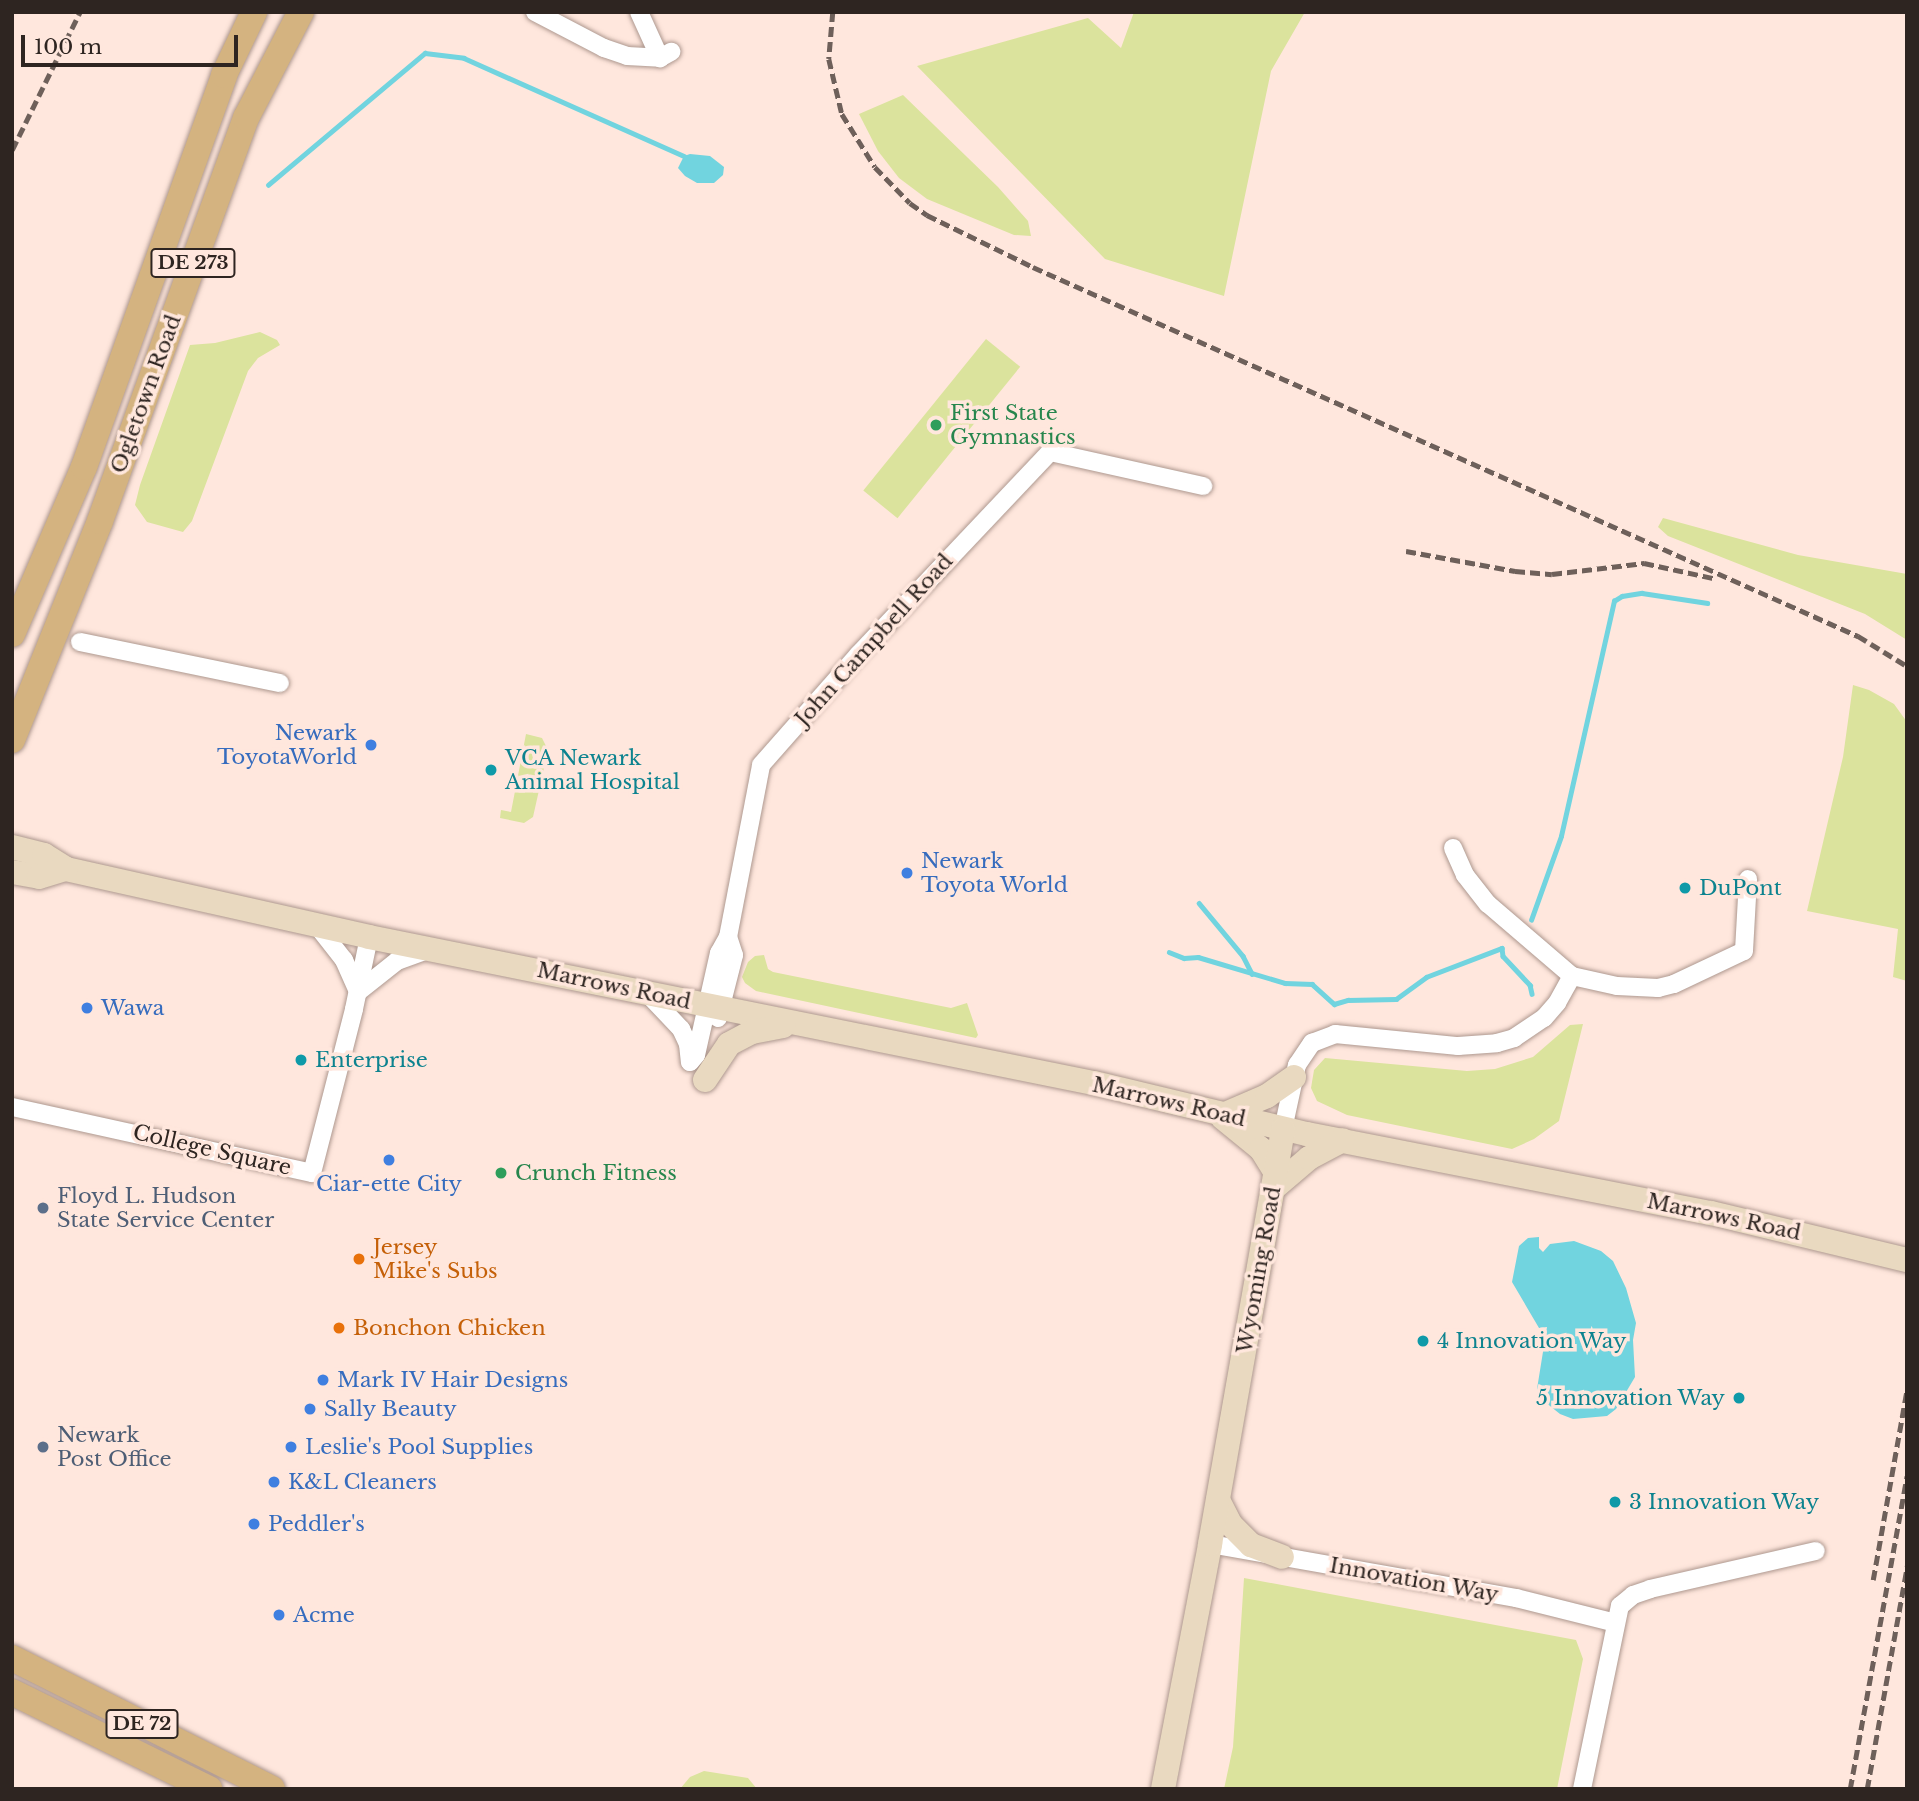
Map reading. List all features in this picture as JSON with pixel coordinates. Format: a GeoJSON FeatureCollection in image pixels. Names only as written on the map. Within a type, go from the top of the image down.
{"type":"FeatureCollection","features":[{"type":"Feature","properties":{"kind":"main road","name":"Ogletown Road"},"geometry":{"type":"LineString","coordinates":[[12,634],[84,467],[224,75],[254,12]]}},
{"type":"Feature","properties":{"kind":"main road","name":"Ogletown Road"},"geometry":{"type":"LineString","coordinates":[[12,740],[100,520],[246,118],[301,12]]}},
{"type":"Feature","properties":{"kind":"main road"},"geometry":{"type":"LineString","coordinates":[[144,399],[148,341],[177,250],[163,242]]}},
{"type":"Feature","properties":{"kind":"main road"},"geometry":{"type":"LineString","coordinates":[[100,520],[90,510],[90,490],[117,419],[129,343]]}},
{"type":"Feature","properties":{"kind":"main road","name":"DE 72"},"geometry":{"type":"LineString","coordinates":[[12,1658],[272,1789]]}},
{"type":"Feature","properties":{"kind":"main road","name":"DE 72"},"geometry":{"type":"LineString","coordinates":[[12,1692],[209,1789]]}},
{"type":"Feature","properties":{"kind":"street"},"geometry":{"type":"LineString","coordinates":[[535,12],[604,48],[627,56],[665,55],[639,12]]}},
{"type":"Feature","properties":{"kind":"street","name":"John Campbell Road"},"geometry":{"type":"LineString","coordinates":[[698,1071],[714,1007],[734,955],[728,937],[761,765],[1041,458],[1050,452],[1203,486]]}},
{"type":"Feature","properties":{"kind":"street"},"geometry":{"type":"LineString","coordinates":[[80,642],[280,683]]}},
{"type":"Feature","properties":{"kind":"street","name":"Marrows Road"},"geometry":{"type":"LineString","coordinates":[[12,847],[44,855],[66,869],[369,937],[1094,1083],[1283,1129],[1699,1210],[1907,1260]]}},
{"type":"Feature","properties":{"kind":"street"},"geometry":{"type":"LineString","coordinates":[[1453,848],[1465,875],[1488,904],[1572,976],[1617,986],[1658,988],[1744,951],[1748,879]]}},
{"type":"Feature","properties":{"kind":"street","name":"Marrows Road"},"geometry":{"type":"LineString","coordinates":[[12,872],[39,877],[66,869]]}},
{"type":"Feature","properties":{"kind":"street"},"geometry":{"type":"LineString","coordinates":[[315,923],[344,960],[358,992],[397,961],[430,949]]}},
{"type":"Feature","properties":{"kind":"street","name":"College Square"},"geometry":{"type":"LineString","coordinates":[[12,1107],[312,1173],[358,992],[369,937]]}},
{"type":"Feature","properties":{"kind":"street","name":"Wyoming Road"},"geometry":{"type":"LineString","coordinates":[[1163,1789],[1218,1500],[1283,1129],[1294,1077],[1303,1054],[1312,1043],[1335,1034],[1458,1046],[1514,1038],[1545,1018],[1558,1003],[1572,976]]}},
{"type":"Feature","properties":{"kind":"street"},"geometry":{"type":"LineString","coordinates":[[647,992],[681,1029],[698,1071],[729,1044],[752,1032],[798,1025]]}},
{"type":"Feature","properties":{"kind":"street"},"geometry":{"type":"LineString","coordinates":[[1294,1077],[1267,1096],[1220,1114],[1261,1149],[1275,1180],[1343,1140]]}},
{"type":"Feature","properties":{"kind":"street"},"geometry":{"type":"LineString","coordinates":[[1218,1500],[1230,1524],[1251,1545],[1282,1557]]}},
{"type":"Feature","properties":{"kind":"street","name":"Innovation Way"},"geometry":{"type":"LineString","coordinates":[[1210,1544],[1516,1598],[1616,1623]]}},
{"type":"Feature","properties":{"kind":"street"},"geometry":{"type":"LineString","coordinates":[[1582,1789],[1620,1606],[1633,1595],[1719,1571],[1816,1551]]}},
{"type":"Feature","properties":{"kind":"green space"},"geometry":{"type":"Polygon","coordinates":[[[1134,12],[1305,12],[1271,71],[1224,296],[1105,259],[917,66],[1088,18],[1121,48],[1134,12]]]}},
{"type":"Feature","properties":{"kind":"green space"},"geometry":{"type":"Polygon","coordinates":[[[903,95],[998,187],[1028,221],[1031,236],[1014,235],[927,199],[899,178],[878,151],[859,114],[903,95]]]}},
{"type":"Feature","properties":{"kind":"green space"},"geometry":{"type":"Polygon","coordinates":[[[260,332],[277,340],[280,345],[258,358],[248,371],[192,521],[183,532],[147,522],[135,505],[190,345],[215,343],[260,332]]]}},
{"type":"Feature","properties":{"kind":"green space","name":"First State Gymnastics"},"geometry":{"type":"Polygon","coordinates":[[[986,339],[1020,367],[897,518],[863,491],[986,339]]]}},
{"type":"Feature","properties":{"kind":"green space"},"geometry":{"type":"Polygon","coordinates":[[[1663,518],[1798,555],[1907,574],[1907,640],[1865,614],[1668,536],[1658,527],[1663,518]]]}},
{"type":"Feature","properties":{"kind":"green space"},"geometry":{"type":"Polygon","coordinates":[[[1853,685],[1869,690],[1894,704],[1907,722],[1907,981],[1893,977],[1898,929],[1807,911],[1843,757],[1853,685]]]}},
{"type":"Feature","properties":{"kind":"green space"},"geometry":{"type":"Polygon","coordinates":[[[526,734],[542,738],[548,750],[533,817],[524,823],[500,818],[501,810],[511,812],[526,734]]]}},
{"type":"Feature","properties":{"kind":"green space"},"geometry":{"type":"Polygon","coordinates":[[[764,955],[768,969],[773,972],[951,1008],[967,1003],[978,1035],[976,1038],[756,991],[745,983],[742,977],[748,962],[755,956],[764,955]]]}},
{"type":"Feature","properties":{"kind":"green space"},"geometry":{"type":"Polygon","coordinates":[[[1583,1024],[1559,1121],[1534,1139],[1512,1149],[1347,1115],[1317,1101],[1311,1088],[1314,1070],[1325,1058],[1467,1071],[1495,1069],[1533,1057],[1570,1025],[1583,1024]]]}},
{"type":"Feature","properties":{"kind":"green space"},"geometry":{"type":"Polygon","coordinates":[[[1244,1578],[1576,1640],[1583,1659],[1557,1789],[1224,1789],[1233,1747],[1244,1578]]]}},
{"type":"Feature","properties":{"kind":"green space"},"geometry":{"type":"Polygon","coordinates":[[[704,1771],[748,1778],[757,1789],[680,1789],[690,1777],[704,1771]]]}},
{"type":"Feature","properties":{"kind":"water"},"geometry":{"type":"Polygon","coordinates":[[[684,156],[710,156],[724,167],[723,175],[714,183],[697,183],[685,176],[678,168],[684,156]]]}},
{"type":"Feature","properties":{"kind":"water"},"geometry":{"type":"Polygon","coordinates":[[[1539,1237],[1539,1248],[1543,1252],[1550,1244],[1574,1241],[1601,1251],[1613,1261],[1626,1288],[1636,1323],[1633,1340],[1635,1377],[1616,1409],[1607,1416],[1573,1419],[1560,1414],[1540,1398],[1537,1389],[1547,1327],[1539,1328],[1512,1282],[1519,1246],[1528,1238],[1539,1237]]]}},
{"type":"Feature","properties":{"kind":"waterway"},"geometry":{"type":"LineString","coordinates":[[268,185],[425,53],[464,58],[684,156]]}},
{"type":"Feature","properties":{"kind":"waterway"},"geometry":{"type":"LineString","coordinates":[[1531,920],[1561,836],[1614,601],[1622,596],[1642,593],[1707,603]]}},
{"type":"Feature","properties":{"kind":"waterway"},"geometry":{"type":"LineString","coordinates":[[1199,903],[1243,956],[1252,974]]}},
{"type":"Feature","properties":{"kind":"waterway"},"geometry":{"type":"LineString","coordinates":[[1169,952],[1184,958],[1198,957],[1285,983],[1312,984],[1334,1004],[1348,1000],[1396,999],[1426,977],[1502,948],[1503,956],[1530,985],[1532,994]]}},
{"type":"Feature","properties":{"kind":"railway"},"geometry":{"type":"LineString","coordinates":[[12,150],[80,12]]}},
{"type":"Feature","properties":{"kind":"railway"},"geometry":{"type":"LineString","coordinates":[[833,12],[829,59],[842,114],[875,167],[910,203],[927,215],[1033,267],[1858,636],[1907,666]]}},
{"type":"Feature","properties":{"kind":"railway"},"geometry":{"type":"LineString","coordinates":[[1406,551],[1515,571],[1552,574],[1644,563],[1713,578]]}},
{"type":"Feature","properties":{"kind":"railway"},"geometry":{"type":"LineString","coordinates":[[1873,1580],[1907,1389]]}},
{"type":"Feature","properties":{"kind":"railway"},"geometry":{"type":"LineString","coordinates":[[1850,1789],[1907,1476]]}},
{"type":"Feature","properties":{"kind":"railway"},"geometry":{"type":"LineString","coordinates":[[1867,1789],[1907,1566]]}},
{"type":"Feature","properties":{"kind":"place","name":"First State Gymnastics"},"geometry":{"type":"Point","coordinates":[936,425]}},
{"type":"Feature","properties":{"kind":"place","name":"Newark ToyotaWorld"},"geometry":{"type":"Point","coordinates":[371,745]}},
{"type":"Feature","properties":{"kind":"place","name":"VCA Newark Animal Hospital"},"geometry":{"type":"Point","coordinates":[491,770]}},
{"type":"Feature","properties":{"kind":"place","name":"Newark Toyota World"},"geometry":{"type":"Point","coordinates":[907,873]}},
{"type":"Feature","properties":{"kind":"place","name":"DuPont"},"geometry":{"type":"Point","coordinates":[1685,888]}},
{"type":"Feature","properties":{"kind":"place","name":"Wawa"},"geometry":{"type":"Point","coordinates":[87,1008]}},
{"type":"Feature","properties":{"kind":"place","name":"Enterprise"},"geometry":{"type":"Point","coordinates":[301,1060]}},
{"type":"Feature","properties":{"kind":"place","name":"Ciar-ette City"},"geometry":{"type":"Point","coordinates":[389,1160]}},
{"type":"Feature","properties":{"kind":"place","name":"Crunch Fitness"},"geometry":{"type":"Point","coordinates":[501,1173]}},
{"type":"Feature","properties":{"kind":"place","name":"Floyd L. Hudson State Service Center"},"geometry":{"type":"Point","coordinates":[43,1208]}},
{"type":"Feature","properties":{"kind":"place","name":"Jersey Mike's Subs"},"geometry":{"type":"Point","coordinates":[359,1259]}},
{"type":"Feature","properties":{"kind":"place","name":"Bonchon Chicken"},"geometry":{"type":"Point","coordinates":[339,1328]}},
{"type":"Feature","properties":{"kind":"place","name":"4 Innovation Way"},"geometry":{"type":"Point","coordinates":[1423,1341]}},
{"type":"Feature","properties":{"kind":"place","name":"Mark IV Hair Designs"},"geometry":{"type":"Point","coordinates":[323,1380]}},
{"type":"Feature","properties":{"kind":"place","name":"5 Innovation Way"},"geometry":{"type":"Point","coordinates":[1739,1398]}},
{"type":"Feature","properties":{"kind":"place","name":"Sally Beauty"},"geometry":{"type":"Point","coordinates":[310,1409]}},
{"type":"Feature","properties":{"kind":"place","name":"Newark Post Office"},"geometry":{"type":"Point","coordinates":[43,1447]}},
{"type":"Feature","properties":{"kind":"place","name":"Leslie's Pool Supplies"},"geometry":{"type":"Point","coordinates":[291,1447]}},
{"type":"Feature","properties":{"kind":"place","name":"K&L Cleaners"},"geometry":{"type":"Point","coordinates":[274,1482]}},
{"type":"Feature","properties":{"kind":"place","name":"3 Innovation Way"},"geometry":{"type":"Point","coordinates":[1615,1502]}},
{"type":"Feature","properties":{"kind":"place","name":"Peddler's"},"geometry":{"type":"Point","coordinates":[254,1524]}},
{"type":"Feature","properties":{"kind":"place","name":"Acme"},"geometry":{"type":"Point","coordinates":[279,1615]}}]}
